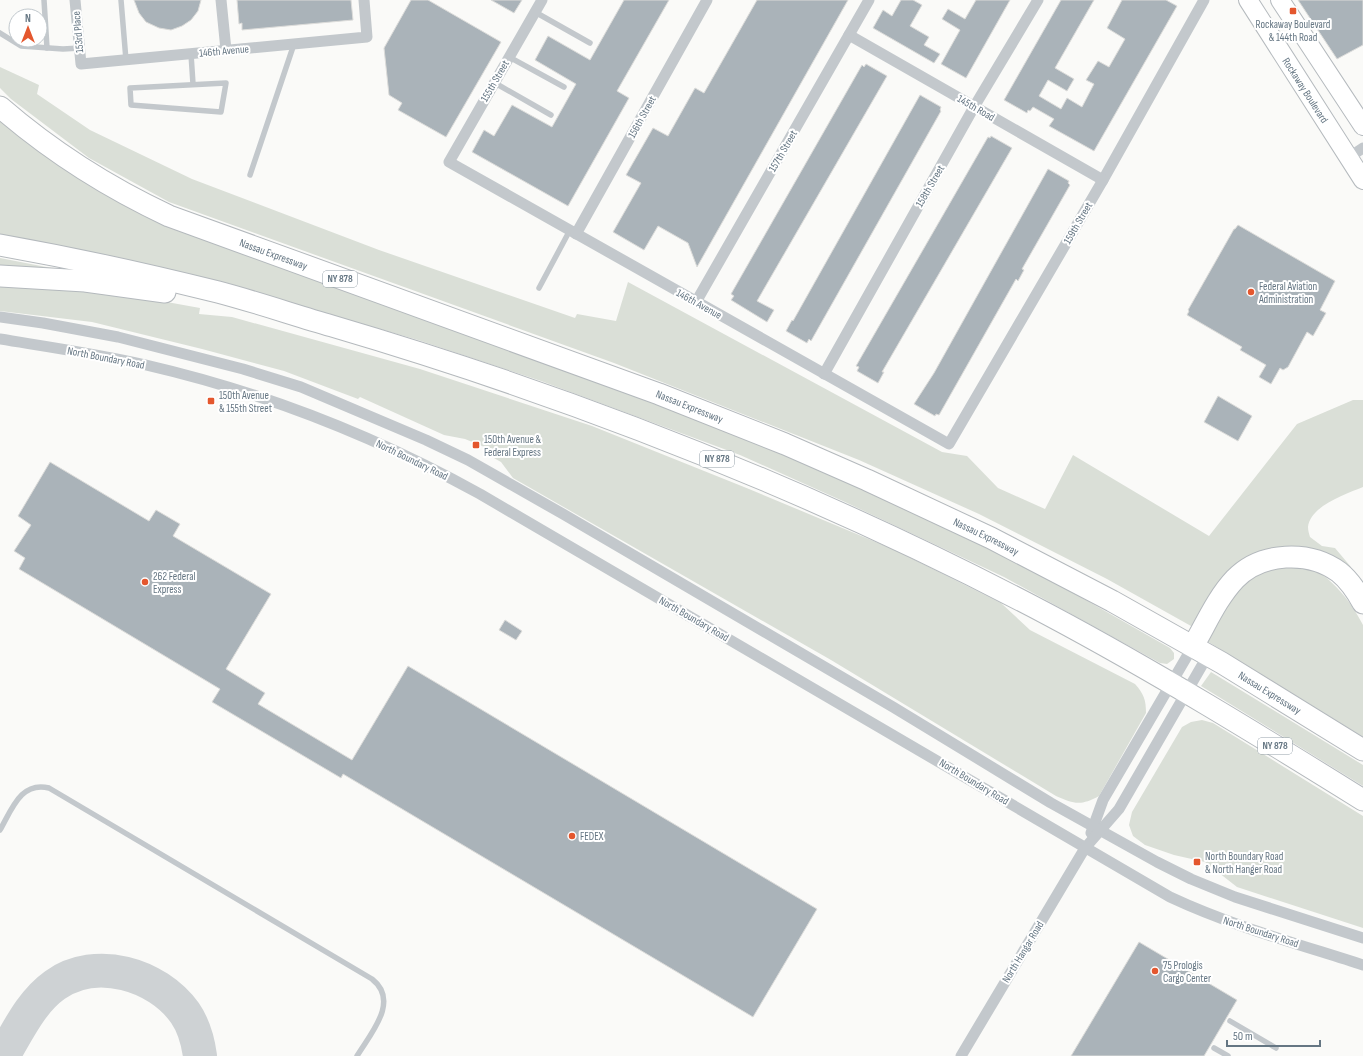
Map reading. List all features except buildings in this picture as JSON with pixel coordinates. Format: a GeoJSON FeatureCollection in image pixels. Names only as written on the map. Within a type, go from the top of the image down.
{"type":"FeatureCollection","features":[{"type":"Feature","properties":{"kind":"highway","name":"Nassau Expressway"},"geometry":{"type":"LineString","coordinates":[[0,107],[70,162],[128,197],[169,216],[211,233],[616,378],[785,444],[908,498],[998,541],[1092,590],[1201,651],[1363,750]]}},
{"type":"Feature","properties":{"kind":"highway","name":"NY 878"},"geometry":{"type":"LineString","coordinates":[[0,245],[87,262],[198,287],[463,366],[548,395],[661,437],[842,513],[964,572],[1088,636],[1180,688],[1363,800]]}},
{"type":"Feature","properties":{"kind":"highway"},"geometry":{"type":"LineString","coordinates":[[0,276],[64,279],[151,290],[328,325]]}},
{"type":"Feature","properties":{"kind":"highway"},"geometry":{"type":"LineString","coordinates":[[1201,651],[1224,594],[1236,578],[1246,570],[1268,560],[1292,557],[1317,561],[1339,572],[1358,591]]}},
{"type":"Feature","properties":{"kind":"main road","name":"Rockaway Boulevard"},"geometry":{"type":"LineString","coordinates":[[1248,0],[1363,180]]}},
{"type":"Feature","properties":{"kind":"main road"},"geometry":{"type":"LineString","coordinates":[[1280,0],[1363,126]]}},
{"type":"Feature","properties":{"kind":"street","name":"153rd Place"},"geometry":{"type":"LineString","coordinates":[[76,0],[81,64]]}},
{"type":"Feature","properties":{"kind":"street"},"geometry":{"type":"LineString","coordinates":[[221,0],[226,50]]}},
{"type":"Feature","properties":{"kind":"street","name":"146th Avenue"},"geometry":{"type":"LineString","coordinates":[[81,64],[367,37],[364,0]]}},
{"type":"Feature","properties":{"kind":"street","name":"155th Street"},"geometry":{"type":"LineString","coordinates":[[449,162],[542,0]]}},
{"type":"Feature","properties":{"kind":"street","name":"156th Street"},"geometry":{"type":"LineString","coordinates":[[573,232],[707,0]]}},
{"type":"Feature","properties":{"kind":"street","name":"157th Street"},"geometry":{"type":"LineString","coordinates":[[696,302],[869,0]]}},
{"type":"Feature","properties":{"kind":"street","name":"158th Street"},"geometry":{"type":"LineString","coordinates":[[824,374],[974,107],[1038,0]]}},
{"type":"Feature","properties":{"kind":"street","name":"159th Street"},"geometry":{"type":"LineString","coordinates":[[950,444],[1103,180],[1204,0]]}},
{"type":"Feature","properties":{"kind":"street","name":"145th Road"},"geometry":{"type":"LineString","coordinates":[[849,35],[1103,180]]}},
{"type":"Feature","properties":{"kind":"street"},"geometry":{"type":"LineString","coordinates":[[1348,158],[1363,148]]}},
{"type":"Feature","properties":{"kind":"street","name":"146th Avenue"},"geometry":{"type":"LineString","coordinates":[[449,162],[950,444]]}},
{"type":"Feature","properties":{"kind":"street","name":"North Boundary Road"},"geometry":{"type":"LineString","coordinates":[[0,317],[103,334],[182,352],[243,369],[301,387],[426,440],[474,464],[593,532],[1097,829],[1169,869],[1212,888],[1363,938]]}},
{"type":"Feature","properties":{"kind":"street","name":"North Boundary Road"},"geometry":{"type":"LineString","coordinates":[[0,339],[113,358],[210,382],[311,415],[399,452],[486,498],[1149,885],[1205,913],[1363,965]]}},
{"type":"Feature","properties":{"kind":"street","name":"North Hangar Road"},"geometry":{"type":"LineString","coordinates":[[961,1056],[1097,829],[1119,809],[1180,688],[1201,651]]}},
{"type":"Feature","properties":{"kind":"street","name":"North Hangar Road"},"geometry":{"type":"LineString","coordinates":[[1097,829],[1103,800],[1180,688],[1201,651]]}},
{"type":"Feature","properties":{"kind":"lane"},"geometry":{"type":"LineString","coordinates":[[121,0],[126,60]]}},
{"type":"Feature","properties":{"kind":"lane"},"geometry":{"type":"LineString","coordinates":[[535,12],[590,43]]}},
{"type":"Feature","properties":{"kind":"lane"},"geometry":{"type":"LineString","coordinates":[[250,175],[294,44]]}},
{"type":"Feature","properties":{"kind":"lane"},"geometry":{"type":"LineString","coordinates":[[48,48],[80,48]]}},
{"type":"Feature","properties":{"kind":"lane"},"geometry":{"type":"LineString","coordinates":[[191,54],[194,84]]}},
{"type":"Feature","properties":{"kind":"lane"},"geometry":{"type":"LineString","coordinates":[[509,57],[564,87]]}},
{"type":"Feature","properties":{"kind":"lane"},"geometry":{"type":"LineString","coordinates":[[226,82],[221,112],[131,105],[130,88],[194,84],[226,82]]}},
{"type":"Feature","properties":{"kind":"lane"},"geometry":{"type":"LineString","coordinates":[[495,83],[551,115]]}},
{"type":"Feature","properties":{"kind":"lane"},"geometry":{"type":"LineString","coordinates":[[539,288],[573,232]]}},
{"type":"Feature","properties":{"kind":"lane"},"geometry":{"type":"LineString","coordinates":[[0,830],[18,800],[26,791],[36,786],[49,788],[372,978],[382,991],[384,1008],[357,1056]]}},
{"type":"Feature","properties":{"kind":"lane"},"geometry":{"type":"LineString","coordinates":[[1230,1021],[1276,1048]]}},
{"type":"Feature","properties":{"kind":"lane"},"geometry":{"type":"LineString","coordinates":[[1214,1048],[1228,1056]]}},
{"type":"Feature","properties":{"kind":"shaded area"},"geometry":{"type":"Polygon","coordinates":[[[0,67],[39,85],[37,94],[90,130],[192,179],[379,250],[575,318],[577,314],[616,321],[628,282],[942,452],[967,456],[998,488],[1045,509],[1073,455],[1209,536],[1297,424],[1353,400],[1363,400],[1363,487],[1339,497],[1322,507],[1310,520],[1308,527],[1310,537],[1322,546],[1335,548],[1351,567],[1299,550],[1247,559],[1195,626],[1191,626],[1107,579],[979,514],[859,460],[614,363],[169,202],[89,158],[11,99],[0,88],[0,67]]]}},
{"type":"Feature","properties":{"kind":"shaded area"},"geometry":{"type":"Polygon","coordinates":[[[0,118],[21,138],[135,211],[223,247],[634,393],[816,467],[1026,566],[1170,648],[1174,653],[1174,659],[1167,664],[1160,663],[1004,577],[845,502],[740,455],[541,381],[418,340],[297,305],[0,237],[0,118]]]}},
{"type":"Feature","properties":{"kind":"shaded area"},"geometry":{"type":"Polygon","coordinates":[[[0,258],[72,272],[0,270],[0,258]]]}},
{"type":"Feature","properties":{"kind":"shaded area"},"geometry":{"type":"Polygon","coordinates":[[[0,286],[50,288],[100,293],[150,299],[200,308],[199,314],[232,317],[420,369],[592,426],[895,550],[1001,603],[1030,630],[1135,684],[1144,697],[1146,713],[1099,796],[1082,803],[1068,801],[1056,796],[831,660],[513,478],[501,462],[485,453],[487,448],[465,439],[444,435],[360,397],[358,399],[284,371],[92,322],[0,311],[0,286]]]}},
{"type":"Feature","properties":{"kind":"shaded area"},"geometry":{"type":"Polygon","coordinates":[[[1307,564],[1325,576],[1340,590],[1358,615],[1363,625],[1363,737],[1207,641],[1232,596],[1244,580],[1250,575],[1262,569],[1285,565],[1307,564]]]}},
{"type":"Feature","properties":{"kind":"shaded area"},"geometry":{"type":"Polygon","coordinates":[[[1211,672],[1363,765],[1363,786],[1201,686],[1211,672]]]}},
{"type":"Feature","properties":{"kind":"shaded area"},"geometry":{"type":"Polygon","coordinates":[[[1202,720],[1213,723],[1363,816],[1363,928],[1237,887],[1205,862],[1174,855],[1145,845],[1133,836],[1129,825],[1132,812],[1182,727],[1191,722],[1202,720]]]}},
{"type":"Feature","properties":{"kind":"taxiway"},"geometry":{"type":"LineString","coordinates":[[3,1056],[32,1008],[46,992],[71,976],[89,972],[107,971],[142,979],[159,988],[173,999],[191,1023],[197,1039],[200,1056]]}},
{"type":"Feature","properties":{"kind":"place","name":"Rockaway Boulevard & 144th Road"},"geometry":{"type":"Point","coordinates":[1293,11]}},
{"type":"Feature","properties":{"kind":"place","name":"Federal Aviation Administration"},"geometry":{"type":"Point","coordinates":[1251,292]}},
{"type":"Feature","properties":{"kind":"place","name":"150th Avenue & 155th Street"},"geometry":{"type":"Point","coordinates":[211,401]}},
{"type":"Feature","properties":{"kind":"place","name":"150th Avenue & Federal Express"},"geometry":{"type":"Point","coordinates":[476,445]}},
{"type":"Feature","properties":{"kind":"place","name":"262 Federal Express"},"geometry":{"type":"Point","coordinates":[145,582]}},
{"type":"Feature","properties":{"kind":"place","name":"FEDEX"},"geometry":{"type":"Point","coordinates":[572,836]}},
{"type":"Feature","properties":{"kind":"place","name":"North Boundary Road & North Hanger Road"},"geometry":{"type":"Point","coordinates":[1197,862]}},
{"type":"Feature","properties":{"kind":"place","name":"75 Prologis Cargo Center"},"geometry":{"type":"Point","coordinates":[1155,971]}}]}
